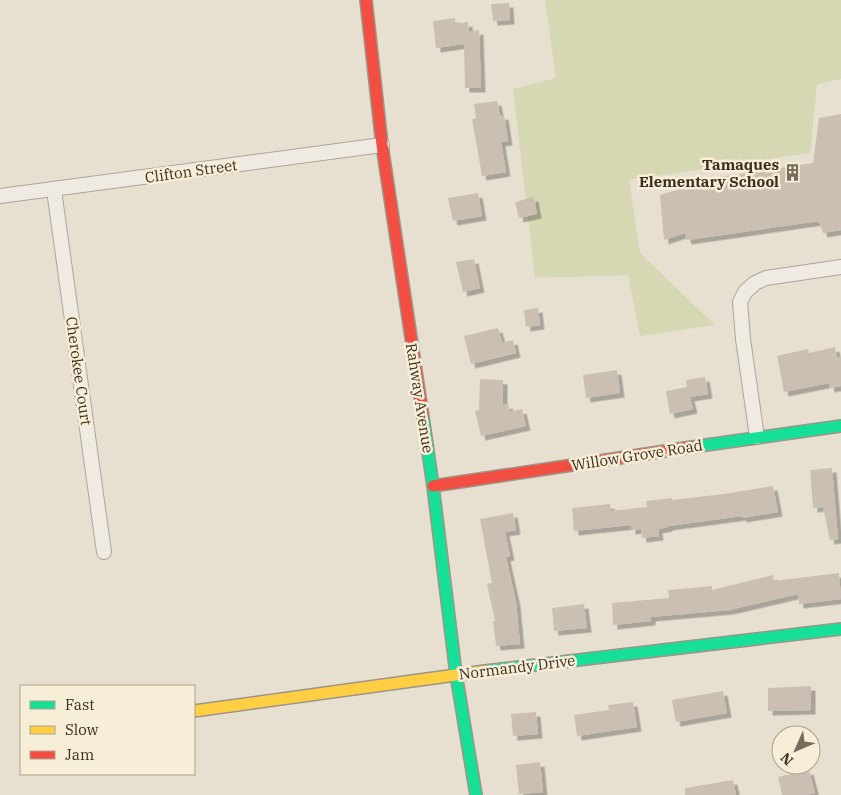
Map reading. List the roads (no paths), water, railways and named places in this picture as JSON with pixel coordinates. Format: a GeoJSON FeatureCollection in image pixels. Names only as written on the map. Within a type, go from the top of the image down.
{"type":"FeatureCollection","features":[{"type":"Feature","properties":{"kind":"street","name":"Rahway Avenue"},"geometry":{"type":"LineString","coordinates":[[366,0],[382,145],[433,486],[456,674],[476,795]]}},
{"type":"Feature","properties":{"kind":"street","name":"Clifton Street"},"geometry":{"type":"LineString","coordinates":[[0,196],[382,145]]}},
{"type":"Feature","properties":{"kind":"street","name":"Cherokee Court"},"geometry":{"type":"LineString","coordinates":[[54,190],[104,552]]}},
{"type":"Feature","properties":{"kind":"street"},"geometry":{"type":"LineString","coordinates":[[757,437],[743,339],[740,302],[745,292],[766,278],[841,267]]}},
{"type":"Feature","properties":{"kind":"street","name":"Willow Grove Road"},"geometry":{"type":"LineString","coordinates":[[433,486],[841,426]]}},
{"type":"Feature","properties":{"kind":"street","name":"Normandy Drive"},"geometry":{"type":"LineString","coordinates":[[195,711],[456,674],[841,629]]}},
{"type":"Feature","properties":{"kind":"place","name":"Tamaques Elementary School"},"geometry":{"type":"Point","coordinates":[793,173]}}]}
